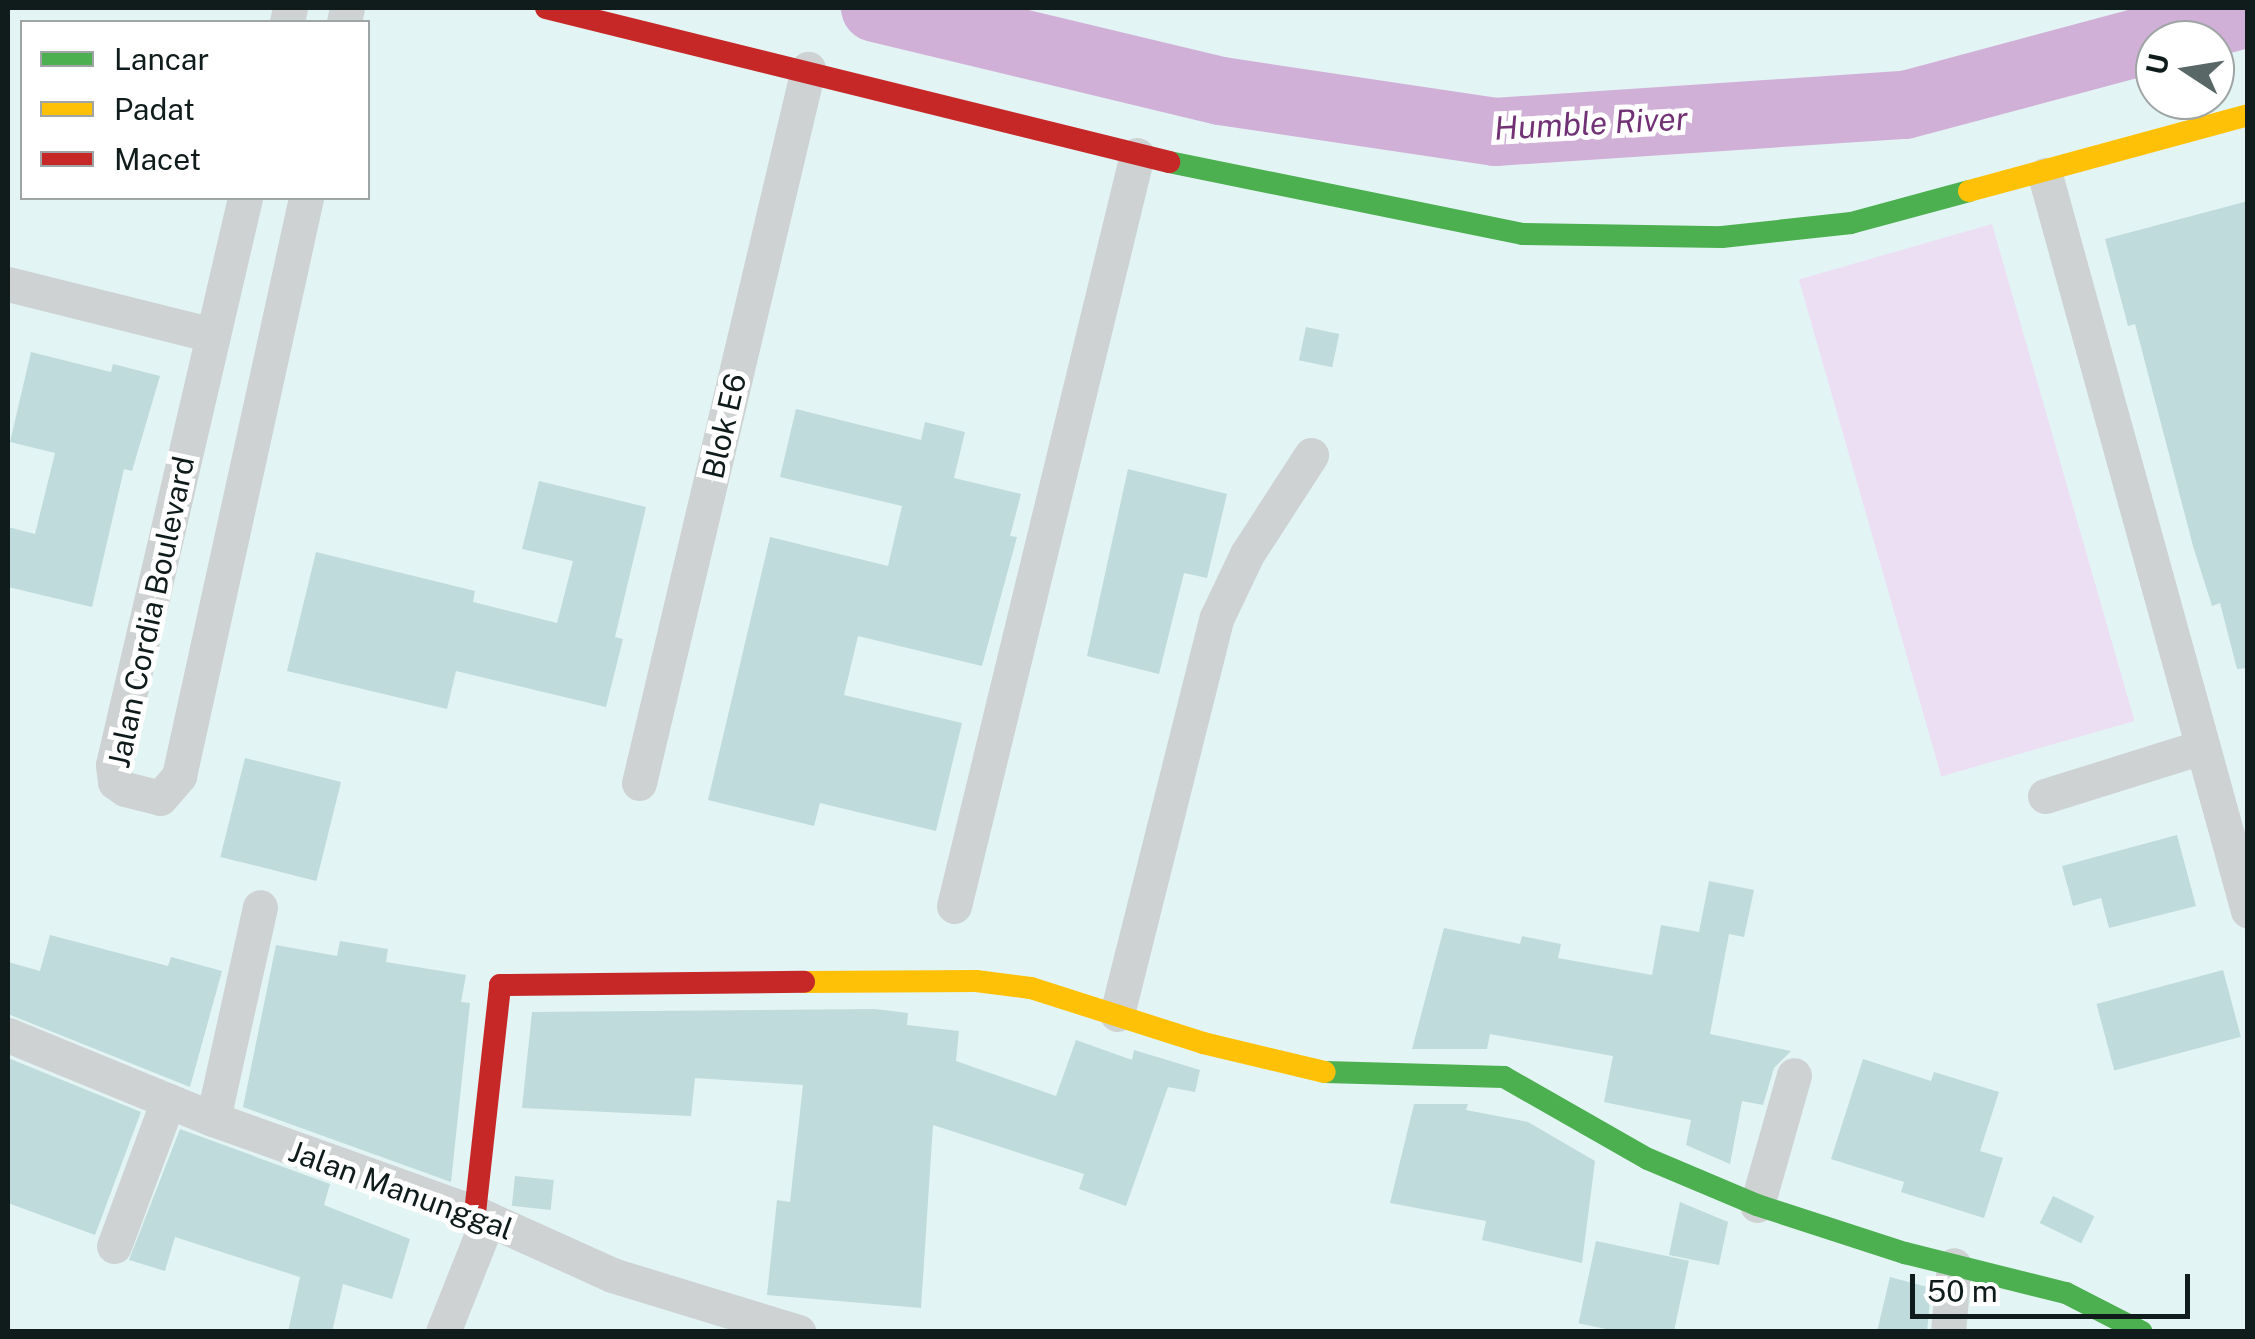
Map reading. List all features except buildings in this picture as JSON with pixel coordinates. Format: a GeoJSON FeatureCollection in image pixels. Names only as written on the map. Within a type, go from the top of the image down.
{"type":"FeatureCollection","features":[{"type":"Feature","properties":{"kind":"street"},"geometry":{"type":"LineString","coordinates":[[546,8],[808,69],[1137,154],[1440,222],[1609,238],[1722,237],[1851,223],[2046,175],[2248,115]]}},
{"type":"Feature","properties":{"kind":"street","name":"Blok E6"},"geometry":{"type":"LineString","coordinates":[[639,783],[808,69]]}},
{"type":"Feature","properties":{"kind":"street"},"geometry":{"type":"LineString","coordinates":[[954,906],[1137,154]]}},
{"type":"Feature","properties":{"kind":"street"},"geometry":{"type":"LineString","coordinates":[[2046,175],[2248,911]]}},
{"type":"Feature","properties":{"kind":"street","name":"Jalan Cordia Boulevard"},"geometry":{"type":"LineString","coordinates":[[245,200],[113,766],[114,782],[124,789],[160,798],[179,776],[306,200]]}},
{"type":"Feature","properties":{"kind":"street"},"geometry":{"type":"LineString","coordinates":[[8,284],[213,334]]}},
{"type":"Feature","properties":{"kind":"street"},"geometry":{"type":"LineString","coordinates":[[1117,1014],[1217,617],[1247,554],[1311,455]]}},
{"type":"Feature","properties":{"kind":"street"},"geometry":{"type":"LineString","coordinates":[[2045,796],[2202,747]]}},
{"type":"Feature","properties":{"kind":"street"},"geometry":{"type":"LineString","coordinates":[[212,1119],[260,907]]}},
{"type":"Feature","properties":{"kind":"street"},"geometry":{"type":"LineString","coordinates":[[444,1332],[482,1216],[500,985],[976,981],[1032,988],[1202,1044],[1342,1076],[1504,1077],[1648,1159],[1757,1204],[1954,1265],[2066,1293],[2142,1332]]}},
{"type":"Feature","properties":{"kind":"street","name":"Jalan Manunggal"},"geometry":{"type":"LineString","coordinates":[[8,1035],[212,1119],[482,1216],[612,1275],[799,1332]]}},
{"type":"Feature","properties":{"kind":"street"},"geometry":{"type":"LineString","coordinates":[[1757,1204],[1794,1074]]}},
{"type":"Feature","properties":{"kind":"street"},"geometry":{"type":"LineString","coordinates":[[114,1246],[168,1102]]}},
{"type":"Feature","properties":{"kind":"street"},"geometry":{"type":"LineString","coordinates":[[1948,1332],[1954,1265]]}},
{"type":"Feature","properties":{"kind":"shaded area"},"geometry":{"type":"Polygon","coordinates":[[[1992,224],[2135,721],[1941,776],[1799,279],[1992,224]]]}},
{"type":"Feature","properties":{"kind":"waterway","name":"Humble River"},"geometry":{"type":"LineString","coordinates":[[875,8],[1221,91],[1495,132],[1905,105],[2248,13]]}},
{"type":"Feature","properties":{"kind":"traffic: fast"},"geometry":{"type":"LineString","coordinates":[[1169,162],[1523,234],[1722,237],[1851,223],[1969,191]]}},
{"type":"Feature","properties":{"kind":"traffic: fast"},"geometry":{"type":"LineString","coordinates":[[1325,1072],[1504,1077],[1648,1159],[1757,1205],[1905,1253],[2066,1293],[2142,1332]]}},
{"type":"Feature","properties":{"kind":"traffic: slow"},"geometry":{"type":"LineString","coordinates":[[1969,191],[2248,115]]}},
{"type":"Feature","properties":{"kind":"traffic: slow"},"geometry":{"type":"LineString","coordinates":[[804,982],[976,981],[1031,988],[1203,1043],[1325,1072]]}},
{"type":"Feature","properties":{"kind":"traffic: jam"},"geometry":{"type":"LineString","coordinates":[[546,8],[1169,162]]}},
{"type":"Feature","properties":{"kind":"traffic: jam"},"geometry":{"type":"LineString","coordinates":[[475,1213],[500,985],[804,982]]}}]}
